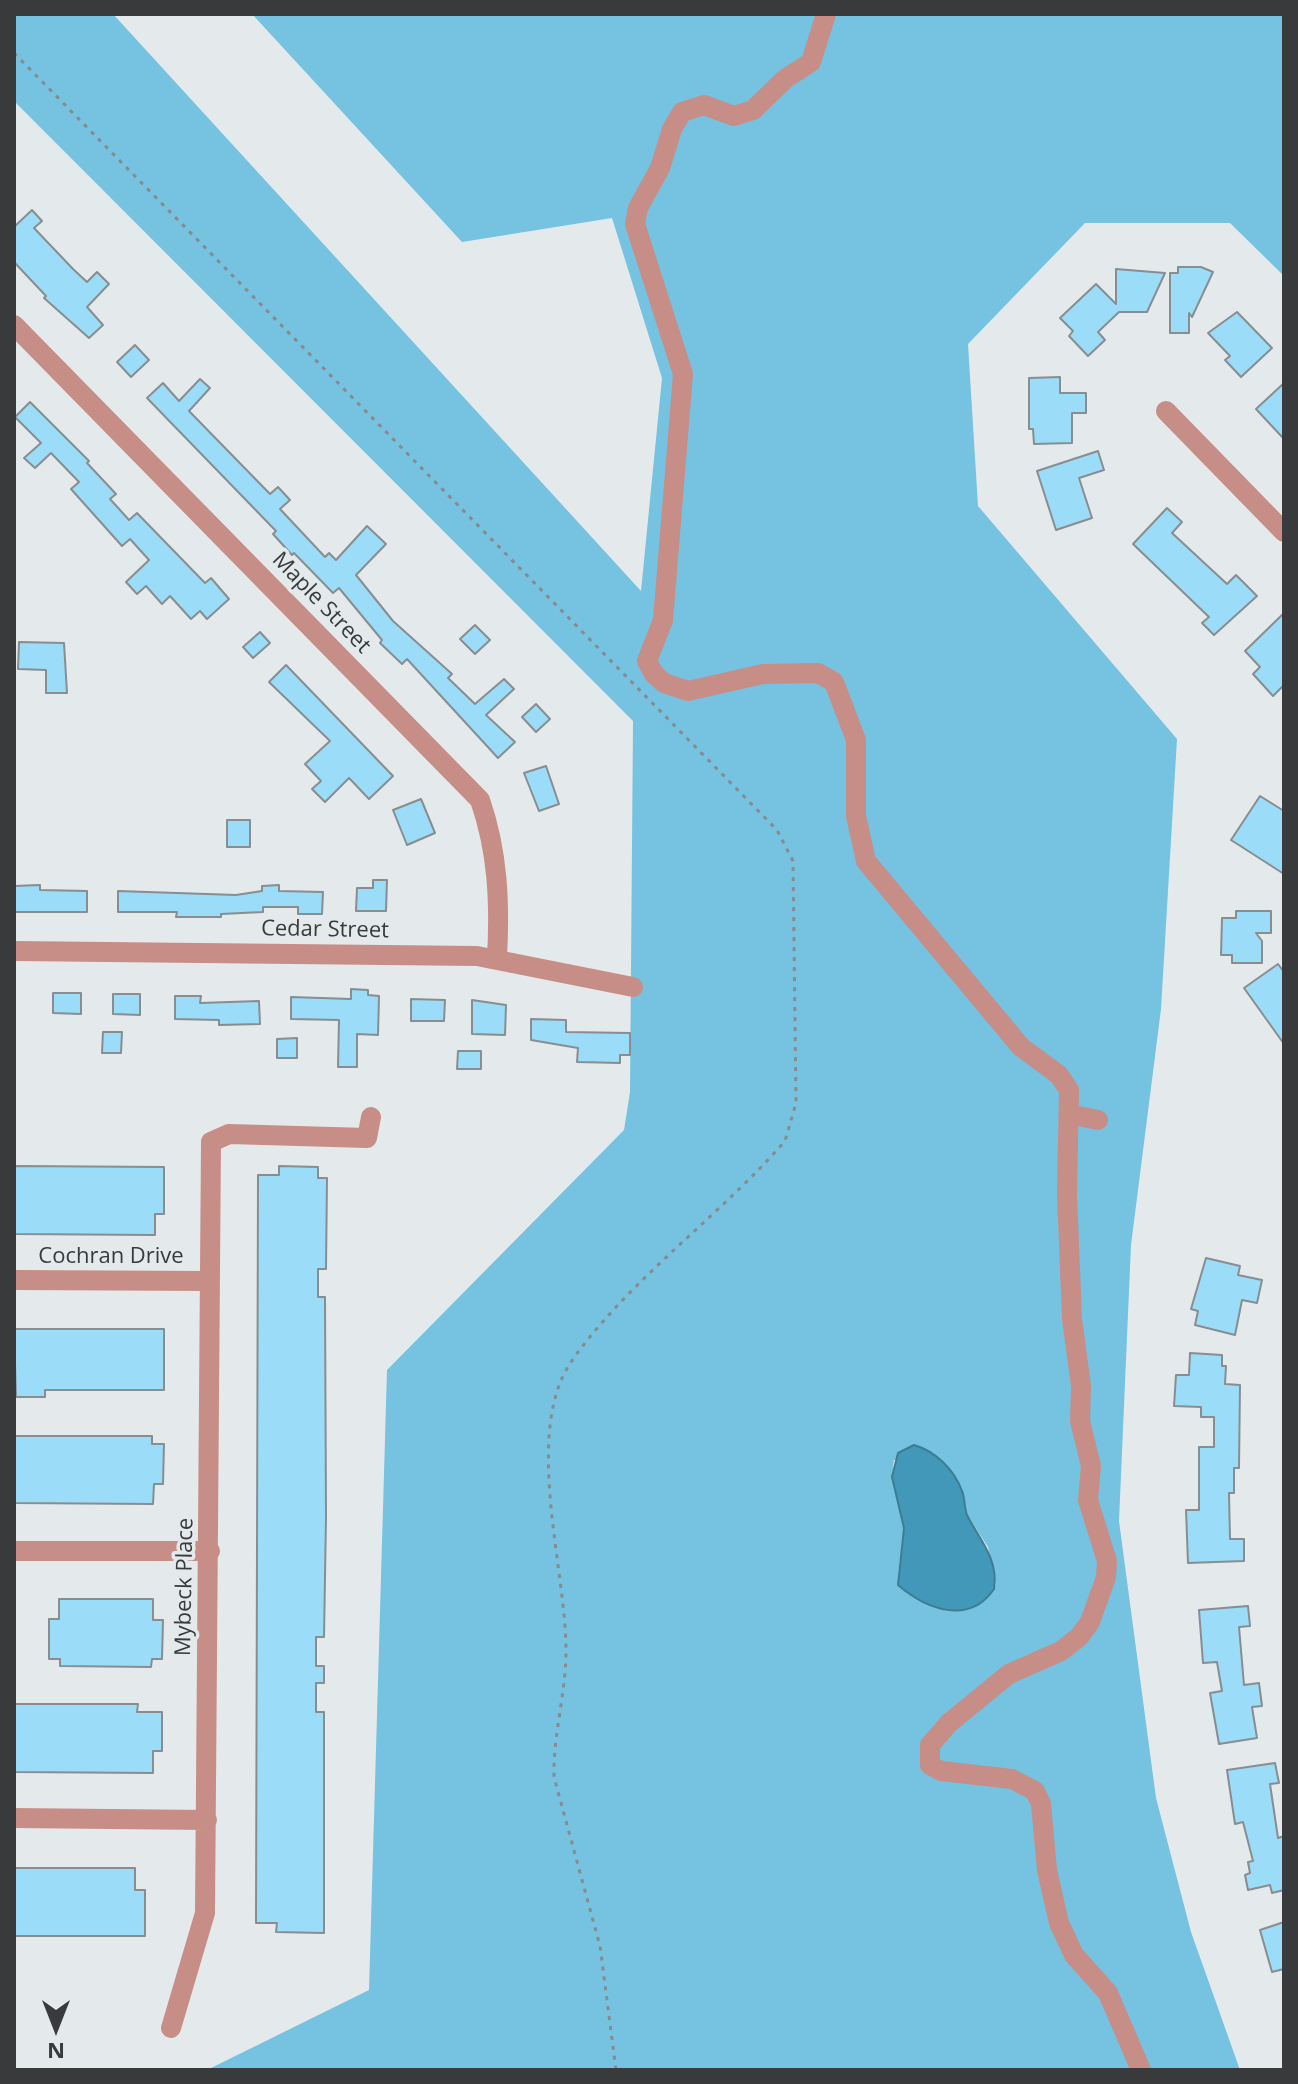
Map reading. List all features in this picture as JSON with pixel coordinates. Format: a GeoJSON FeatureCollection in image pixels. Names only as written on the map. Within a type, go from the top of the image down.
{"type":"FeatureCollection","features":[{"type":"Feature","properties":{"kind":"street"},"geometry":{"type":"LineString","coordinates":[[826,14],[811,62],[785,79],[753,110],[734,116],[696,105],[682,112],[672,129],[660,168],[638,208],[636,233],[653,275],[663,320],[683,374],[663,620],[647,661],[654,674],[664,683],[688,691],[763,674],[811,672],[834,682],[856,740],[856,816],[866,861],[1021,1047],[1065,1082],[1069,1114],[1067,1194],[1072,1319],[1081,1386],[1080,1421],[1091,1466],[1088,1500],[1107,1561],[1106,1577],[1090,1622],[1079,1637],[1061,1651],[1009,1674],[972,1708],[949,1723],[930,1745],[927,1760],[941,1771],[1012,1779],[1035,1791],[1041,1804],[1045,1862],[1059,1923],[1074,1955],[1108,1993],[1141,2070]]}},
{"type":"Feature","properties":{"kind":"street","name":"Maple Street"},"geometry":{"type":"LineString","coordinates":[[14,325],[480,800],[491,832],[497,876],[497,958]]}},
{"type":"Feature","properties":{"kind":"street"},"geometry":{"type":"LineString","coordinates":[[1166,411],[1284,532]]}},
{"type":"Feature","properties":{"kind":"street","name":"Cedar Street"},"geometry":{"type":"LineString","coordinates":[[14,951],[497,958],[633,987]]}},
{"type":"Feature","properties":{"kind":"street"},"geometry":{"type":"LineString","coordinates":[[1069,1114],[1098,1120]]}},
{"type":"Feature","properties":{"kind":"street","name":"Mybeck Place"},"geometry":{"type":"LineString","coordinates":[[171,2028],[205,1913],[211,1142],[229,1134],[367,1138],[371,1117]]}},
{"type":"Feature","properties":{"kind":"street","name":"Cochran Drive"},"geometry":{"type":"LineString","coordinates":[[14,1280],[208,1281]]}},
{"type":"Feature","properties":{"kind":"street"},"geometry":{"type":"LineString","coordinates":[[14,1551],[210,1551]]}},
{"type":"Feature","properties":{"kind":"street"},"geometry":{"type":"LineString","coordinates":[[14,1818],[207,1820]]}},
{"type":"Feature","properties":{"kind":"path"},"geometry":{"type":"LineString","coordinates":[[14,53],[777,830],[793,861],[796,1103],[785,1141],[613,1313],[573,1360],[558,1386],[552,1410],[547,1448],[566,1656],[553,1749],[554,1777],[600,1946],[616,2070]]}},
{"type":"Feature","properties":{"kind":"shaded area"},"geometry":{"type":"Polygon","coordinates":[[[14,14],[113,14],[641,591],[662,378],[612,218],[462,242],[252,14],[1284,14],[1284,276],[1230,223],[1085,223],[968,344],[978,506],[1177,739],[1161,1009],[1131,1245],[1119,1521],[1156,1798],[1191,1932],[1240,2070],[207,2070],[369,1990],[387,1370],[624,1130],[630,1092],[633,721],[14,101],[14,14]],[[894,1460],[894,1485],[904,1524],[899,1580],[901,1588],[931,1606],[953,1611],[979,1604],[996,1584],[988,1547],[968,1516],[959,1485],[942,1461],[894,1460]]]}},
{"type":"Feature","properties":{"kind":"shaded area"},"geometry":{"type":"Polygon","coordinates":[[[914,1445],[936,1456],[954,1475],[963,1494],[967,1515],[991,1559],[994,1589],[972,1607],[947,1610],[934,1607],[898,1585],[904,1528],[892,1477],[898,1453],[914,1445]]]}},
{"type":"Feature","properties":{"kind":"building"},"geometry":{"type":"Polygon","coordinates":[[[32,210],[42,221],[34,228],[73,269],[87,282],[97,272],[109,284],[87,307],[103,325],[89,338],[44,298],[46,296],[14,262],[14,227],[32,210]]]}},
{"type":"Feature","properties":{"kind":"building"},"geometry":{"type":"Polygon","coordinates":[[[1178,267],[1201,267],[1213,272],[1192,317],[1189,313],[1189,333],[1170,333],[1170,273],[1178,273],[1178,267]]]}},
{"type":"Feature","properties":{"kind":"building"},"geometry":{"type":"Polygon","coordinates":[[[1116,269],[1165,273],[1147,312],[1119,312],[1098,332],[1105,340],[1088,356],[1069,336],[1073,331],[1060,318],[1096,284],[1116,304],[1116,269]]]}},
{"type":"Feature","properties":{"kind":"building"},"geometry":{"type":"Polygon","coordinates":[[[1237,312],[1272,348],[1241,377],[1225,360],[1230,356],[1208,333],[1237,312]]]}},
{"type":"Feature","properties":{"kind":"building"},"geometry":{"type":"Polygon","coordinates":[[[135,345],[149,360],[131,377],[117,362],[135,345]]]}},
{"type":"Feature","properties":{"kind":"building"},"geometry":{"type":"Polygon","coordinates":[[[1060,377],[1060,393],[1086,393],[1086,413],[1072,413],[1072,443],[1034,444],[1033,429],[1029,429],[1029,378],[1060,377]]]}},
{"type":"Feature","properties":{"kind":"building"},"geometry":{"type":"Polygon","coordinates":[[[200,379],[210,388],[189,411],[270,494],[278,487],[290,500],[280,509],[325,557],[329,553],[336,560],[367,526],[386,544],[356,575],[393,621],[452,674],[448,678],[475,704],[504,679],[514,689],[486,715],[515,742],[498,758],[407,659],[402,664],[380,643],[382,640],[339,588],[333,593],[294,553],[292,555],[273,534],[276,531],[147,398],[163,383],[179,401],[200,379]]]}},
{"type":"Feature","properties":{"kind":"building"},"geometry":{"type":"Polygon","coordinates":[[[1284,383],[1284,439],[1256,409],[1284,383]]]}},
{"type":"Feature","properties":{"kind":"building"},"geometry":{"type":"Polygon","coordinates":[[[30,402],[89,461],[87,463],[116,494],[110,499],[129,520],[137,513],[205,583],[211,578],[229,599],[207,619],[200,611],[191,619],[170,596],[162,604],[146,586],[137,594],[126,582],[149,560],[130,539],[122,546],[71,489],[79,482],[51,453],[35,468],[24,458],[41,443],[15,417],[30,402]]]}},
{"type":"Feature","properties":{"kind":"building"},"geometry":{"type":"Polygon","coordinates":[[[1098,451],[1104,470],[1079,478],[1092,518],[1056,530],[1037,471],[1098,451]]]}},
{"type":"Feature","properties":{"kind":"building"},"geometry":{"type":"Polygon","coordinates":[[[1167,508],[1182,522],[1172,533],[1227,584],[1236,575],[1257,596],[1214,635],[1202,623],[1209,617],[1133,544],[1167,508]]]}},
{"type":"Feature","properties":{"kind":"building"},"geometry":{"type":"Polygon","coordinates":[[[1284,613],[1284,685],[1273,696],[1253,674],[1260,667],[1245,651],[1284,613]]]}},
{"type":"Feature","properties":{"kind":"building"},"geometry":{"type":"Polygon","coordinates":[[[475,625],[490,640],[475,654],[460,639],[475,625]]]}},
{"type":"Feature","properties":{"kind":"building"},"geometry":{"type":"Polygon","coordinates":[[[260,632],[270,643],[253,658],[243,647],[260,632]]]}},
{"type":"Feature","properties":{"kind":"building"},"geometry":{"type":"Polygon","coordinates":[[[19,642],[64,643],[67,693],[46,693],[46,670],[18,669],[19,642]]]}},
{"type":"Feature","properties":{"kind":"building"},"geometry":{"type":"Polygon","coordinates":[[[286,665],[393,776],[369,799],[349,778],[325,802],[312,789],[321,781],[305,764],[330,741],[269,682],[286,665]]]}},
{"type":"Feature","properties":{"kind":"building"},"geometry":{"type":"Polygon","coordinates":[[[536,704],[550,719],[536,732],[522,717],[536,704]]]}},
{"type":"Feature","properties":{"kind":"building"},"geometry":{"type":"Polygon","coordinates":[[[546,766],[559,804],[539,811],[524,773],[546,766]]]}},
{"type":"Feature","properties":{"kind":"building"},"geometry":{"type":"Polygon","coordinates":[[[1260,796],[1284,811],[1284,874],[1231,840],[1260,796]]]}},
{"type":"Feature","properties":{"kind":"building"},"geometry":{"type":"Polygon","coordinates":[[[421,799],[435,833],[407,845],[393,810],[421,799]]]}},
{"type":"Feature","properties":{"kind":"building"},"geometry":{"type":"Polygon","coordinates":[[[227,820],[250,820],[250,847],[227,847],[227,820]]]}},
{"type":"Feature","properties":{"kind":"building"},"geometry":{"type":"Polygon","coordinates":[[[373,880],[387,880],[386,911],[356,911],[357,888],[373,888],[373,880]]]}},
{"type":"Feature","properties":{"kind":"building"},"geometry":{"type":"Polygon","coordinates":[[[40,885],[40,890],[87,891],[87,912],[14,912],[14,886],[40,885]]]}},
{"type":"Feature","properties":{"kind":"building"},"geometry":{"type":"Polygon","coordinates":[[[279,885],[279,891],[323,892],[322,914],[298,914],[298,907],[263,907],[263,912],[221,914],[221,917],[176,917],[177,912],[118,912],[118,891],[236,895],[262,891],[262,886],[279,885]]]}},
{"type":"Feature","properties":{"kind":"building"},"geometry":{"type":"Polygon","coordinates":[[[1236,911],[1271,911],[1271,933],[1256,933],[1262,941],[1262,963],[1232,963],[1232,955],[1221,955],[1222,918],[1236,918],[1236,911]]]}},
{"type":"Feature","properties":{"kind":"building"},"geometry":{"type":"Polygon","coordinates":[[[1278,964],[1284,972],[1284,1044],[1244,988],[1278,964]]]}},
{"type":"Feature","properties":{"kind":"building"},"geometry":{"type":"Polygon","coordinates":[[[351,989],[368,990],[368,995],[379,996],[378,1035],[357,1034],[357,1067],[338,1067],[339,1020],[291,1019],[291,997],[351,999],[351,989]]]}},
{"type":"Feature","properties":{"kind":"building"},"geometry":{"type":"Polygon","coordinates":[[[53,993],[81,993],[81,1014],[53,1013],[53,993]]]}},
{"type":"Feature","properties":{"kind":"building"},"geometry":{"type":"Polygon","coordinates":[[[113,994],[140,994],[140,1015],[113,1014],[113,994]]]}},
{"type":"Feature","properties":{"kind":"building"},"geometry":{"type":"Polygon","coordinates":[[[175,996],[201,996],[200,1003],[259,1001],[260,1024],[219,1025],[219,1020],[175,1019],[175,996]]]}},
{"type":"Feature","properties":{"kind":"building"},"geometry":{"type":"Polygon","coordinates":[[[411,999],[445,1000],[444,1021],[411,1021],[411,999]]]}},
{"type":"Feature","properties":{"kind":"building"},"geometry":{"type":"Polygon","coordinates":[[[472,1000],[506,1005],[505,1035],[472,1034],[472,1000]]]}},
{"type":"Feature","properties":{"kind":"building"},"geometry":{"type":"Polygon","coordinates":[[[531,1019],[566,1020],[566,1032],[630,1033],[630,1055],[620,1055],[620,1063],[577,1062],[578,1048],[531,1040],[531,1019]]]}},
{"type":"Feature","properties":{"kind":"building"},"geometry":{"type":"Polygon","coordinates":[[[103,1032],[122,1032],[121,1053],[102,1053],[103,1032]]]}},
{"type":"Feature","properties":{"kind":"building"},"geometry":{"type":"Polygon","coordinates":[[[297,1038],[297,1058],[277,1058],[277,1039],[297,1038]]]}},
{"type":"Feature","properties":{"kind":"building"},"geometry":{"type":"Polygon","coordinates":[[[458,1051],[481,1051],[481,1069],[457,1069],[458,1051]]]}},
{"type":"Feature","properties":{"kind":"building"},"geometry":{"type":"Polygon","coordinates":[[[14,1166],[164,1167],[164,1214],[155,1214],[155,1235],[14,1234],[14,1166]]]}},
{"type":"Feature","properties":{"kind":"building"},"geometry":{"type":"Polygon","coordinates":[[[279,1166],[318,1167],[318,1178],[327,1178],[326,1269],[318,1269],[318,1297],[325,1297],[324,1637],[316,1637],[316,1666],[324,1666],[324,1683],[316,1683],[316,1712],[324,1712],[324,1933],[276,1932],[277,1923],[256,1923],[258,1175],[279,1175],[279,1166]]]}},
{"type":"Feature","properties":{"kind":"building"},"geometry":{"type":"Polygon","coordinates":[[[1206,1258],[1240,1266],[1238,1275],[1262,1280],[1257,1303],[1242,1300],[1235,1335],[1195,1325],[1198,1311],[1191,1309],[1206,1258]]]}},
{"type":"Feature","properties":{"kind":"building"},"geometry":{"type":"Polygon","coordinates":[[[14,1329],[164,1329],[164,1390],[45,1390],[45,1397],[16,1397],[14,1329]]]}},
{"type":"Feature","properties":{"kind":"building"},"geometry":{"type":"Polygon","coordinates":[[[1190,1353],[1222,1355],[1222,1366],[1226,1366],[1225,1384],[1240,1385],[1239,1468],[1234,1468],[1234,1493],[1229,1493],[1230,1539],[1244,1539],[1244,1561],[1188,1563],[1186,1510],[1199,1510],[1199,1447],[1214,1447],[1214,1417],[1201,1417],[1201,1407],[1174,1406],[1176,1375],[1189,1375],[1190,1353]]]}},
{"type":"Feature","properties":{"kind":"building"},"geometry":{"type":"Polygon","coordinates":[[[14,1436],[152,1436],[152,1444],[164,1444],[163,1484],[154,1484],[153,1504],[14,1503],[14,1436]]]}},
{"type":"Feature","properties":{"kind":"building"},"geometry":{"type":"Polygon","coordinates":[[[59,1599],[153,1599],[153,1620],[163,1620],[162,1659],[152,1659],[151,1667],[60,1666],[60,1659],[49,1659],[49,1619],[59,1619],[59,1599]]]}},
{"type":"Feature","properties":{"kind":"building"},"geometry":{"type":"Polygon","coordinates":[[[1248,1606],[1250,1626],[1239,1627],[1244,1685],[1259,1683],[1262,1706],[1252,1707],[1257,1738],[1219,1744],[1210,1693],[1222,1691],[1217,1662],[1203,1663],[1199,1610],[1248,1606]]]}},
{"type":"Feature","properties":{"kind":"building"},"geometry":{"type":"Polygon","coordinates":[[[14,1704],[138,1704],[137,1712],[162,1712],[162,1751],[153,1751],[153,1773],[14,1772],[14,1704]]]}},
{"type":"Feature","properties":{"kind":"building"},"geometry":{"type":"Polygon","coordinates":[[[1275,1763],[1279,1783],[1270,1784],[1278,1838],[1284,1836],[1284,1890],[1272,1893],[1270,1885],[1248,1890],[1245,1875],[1250,1873],[1248,1862],[1253,1861],[1243,1822],[1235,1824],[1227,1770],[1275,1763]]]}},
{"type":"Feature","properties":{"kind":"building"},"geometry":{"type":"Polygon","coordinates":[[[14,1868],[135,1868],[135,1890],[145,1890],[145,1936],[14,1936],[14,1868]]]}},
{"type":"Feature","properties":{"kind":"building"},"geometry":{"type":"Polygon","coordinates":[[[1284,1922],[1284,1969],[1272,1972],[1260,1930],[1284,1922]]]}}]}
